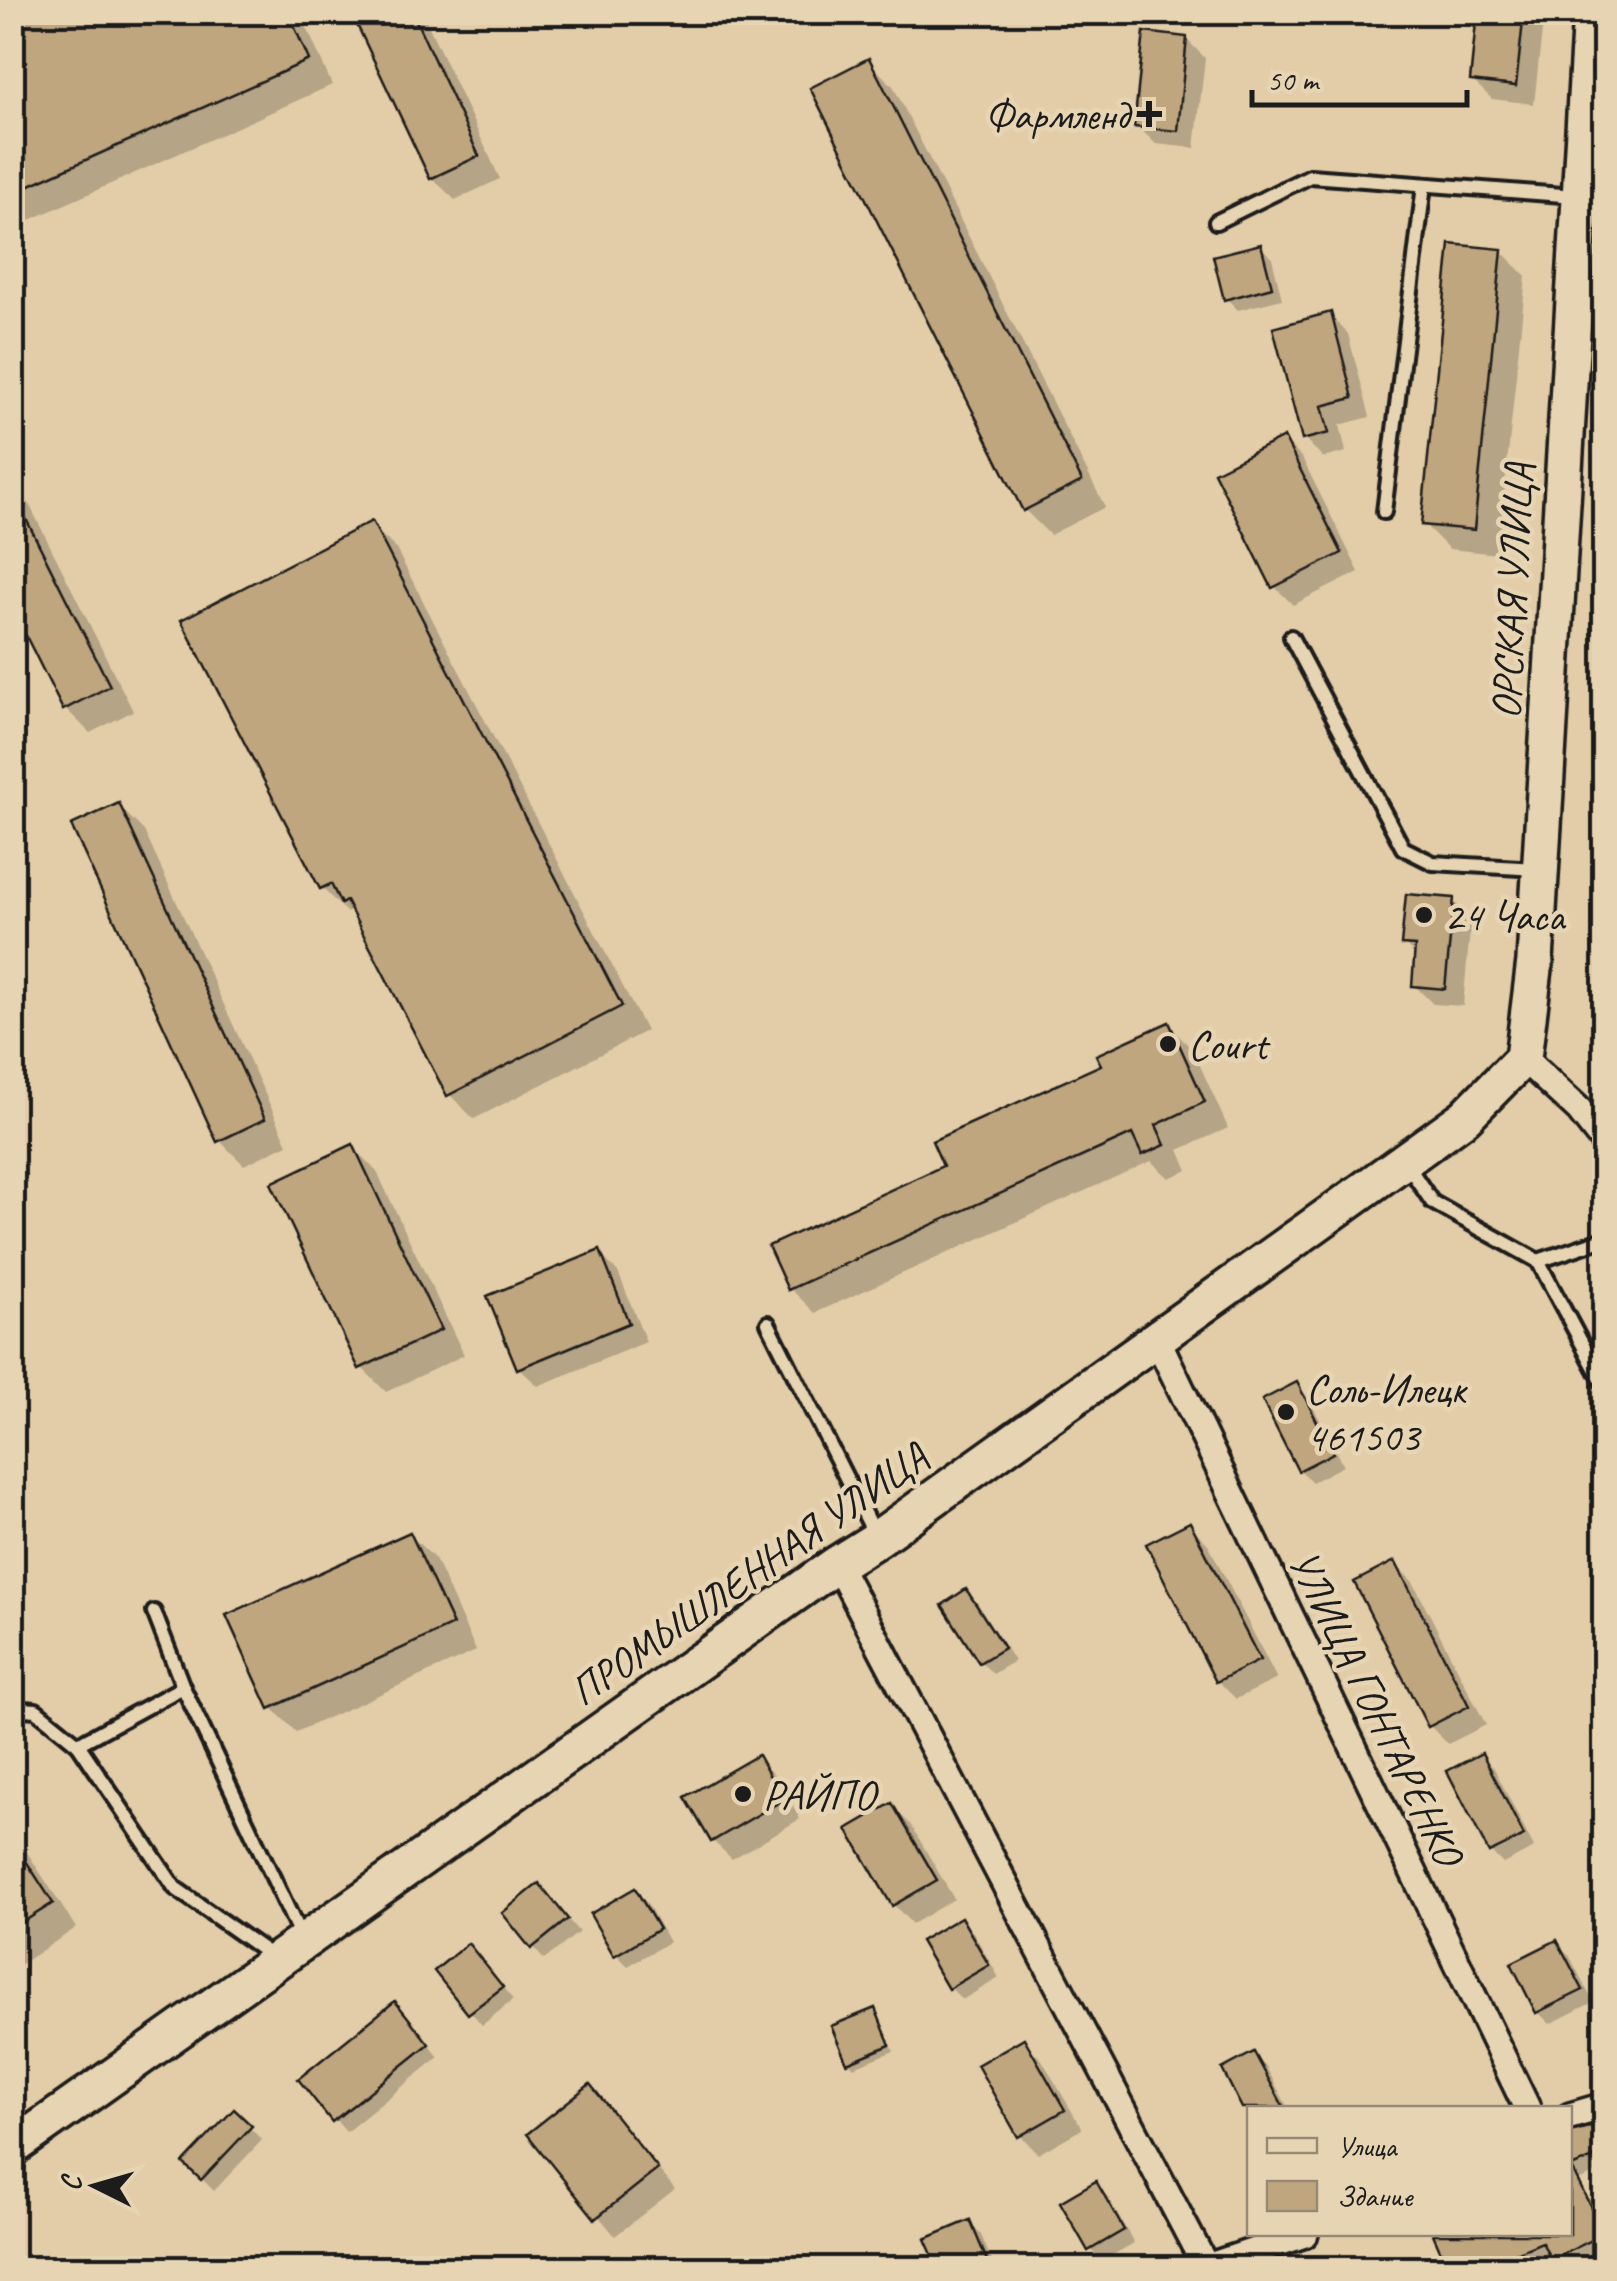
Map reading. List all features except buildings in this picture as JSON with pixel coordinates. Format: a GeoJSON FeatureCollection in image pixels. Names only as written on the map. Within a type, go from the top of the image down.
{"type":"FeatureCollection","features":[{"type":"Feature","properties":{"kind":"street","name":"ОРСКАЯ УЛИЦА"},"geometry":{"type":"LineString","coordinates":[[1523,1058],[1535,961],[1591,12]]}},
{"type":"Feature","properties":{"kind":"street"},"geometry":{"type":"LineString","coordinates":[[1523,1058],[1578,1110],[1604,1142]]}},
{"type":"Feature","properties":{"kind":"street","name":"ПРОМЫШЛЕННАЯ УЛИЦА"},"geometry":{"type":"LineString","coordinates":[[12,2148],[877,1539],[1465,1117],[1523,1058]]}},
{"type":"Feature","properties":{"kind":"street","name":"УЛИЦА ГОНТАРЕНКО"},"geometry":{"type":"LineString","coordinates":[[1157,1338],[1526,2106]]}},
{"type":"Feature","properties":{"kind":"street"},"geometry":{"type":"LineString","coordinates":[[837,1564],[1205,2268],[1299,2236]]}},
{"type":"Feature","properties":{"kind":"street"},"geometry":{"type":"LineString","coordinates":[[1572,2115],[1604,2106]]}},
{"type":"Feature","properties":{"kind":"lane"},"geometry":{"type":"LineString","coordinates":[[1216,222],[1310,176],[1579,196]]}},
{"type":"Feature","properties":{"kind":"lane"},"geometry":{"type":"LineString","coordinates":[[1384,512],[1424,184]]}},
{"type":"Feature","properties":{"kind":"lane"},"geometry":{"type":"LineString","coordinates":[[1291,637],[1403,848],[1433,862],[1540,869]]}},
{"type":"Feature","properties":{"kind":"lane"},"geometry":{"type":"LineString","coordinates":[[1404,1161],[1432,1202],[1538,1262],[1604,1386]]}},
{"type":"Feature","properties":{"kind":"lane"},"geometry":{"type":"LineString","coordinates":[[1538,1262],[1604,1239]]}},
{"type":"Feature","properties":{"kind":"lane"},"geometry":{"type":"LineString","coordinates":[[768,1324],[877,1539]]}},
{"type":"Feature","properties":{"kind":"lane"},"geometry":{"type":"LineString","coordinates":[[154,1612],[292,1952]]}},
{"type":"Feature","properties":{"kind":"lane"},"geometry":{"type":"LineString","coordinates":[[78,1744],[183,1687]]}},
{"type":"Feature","properties":{"kind":"lane"},"geometry":{"type":"LineString","coordinates":[[12,1708],[36,1710],[78,1744],[175,1888],[292,1952]]}},
{"type":"Feature","properties":{"kind":"place","name":"Фармленд"},"geometry":{"type":"Point","coordinates":[1149,114]}},
{"type":"Feature","properties":{"kind":"place","name":"24 Часа"},"geometry":{"type":"Point","coordinates":[1424,915]}},
{"type":"Feature","properties":{"kind":"place","name":"Court"},"geometry":{"type":"Point","coordinates":[1168,1044]}},
{"type":"Feature","properties":{"kind":"place","name":"Соль-Илецк 461503"},"geometry":{"type":"Point","coordinates":[1286,1412]}},
{"type":"Feature","properties":{"kind":"place","name":"РАЙПО"},"geometry":{"type":"Point","coordinates":[743,1794]}}]}
